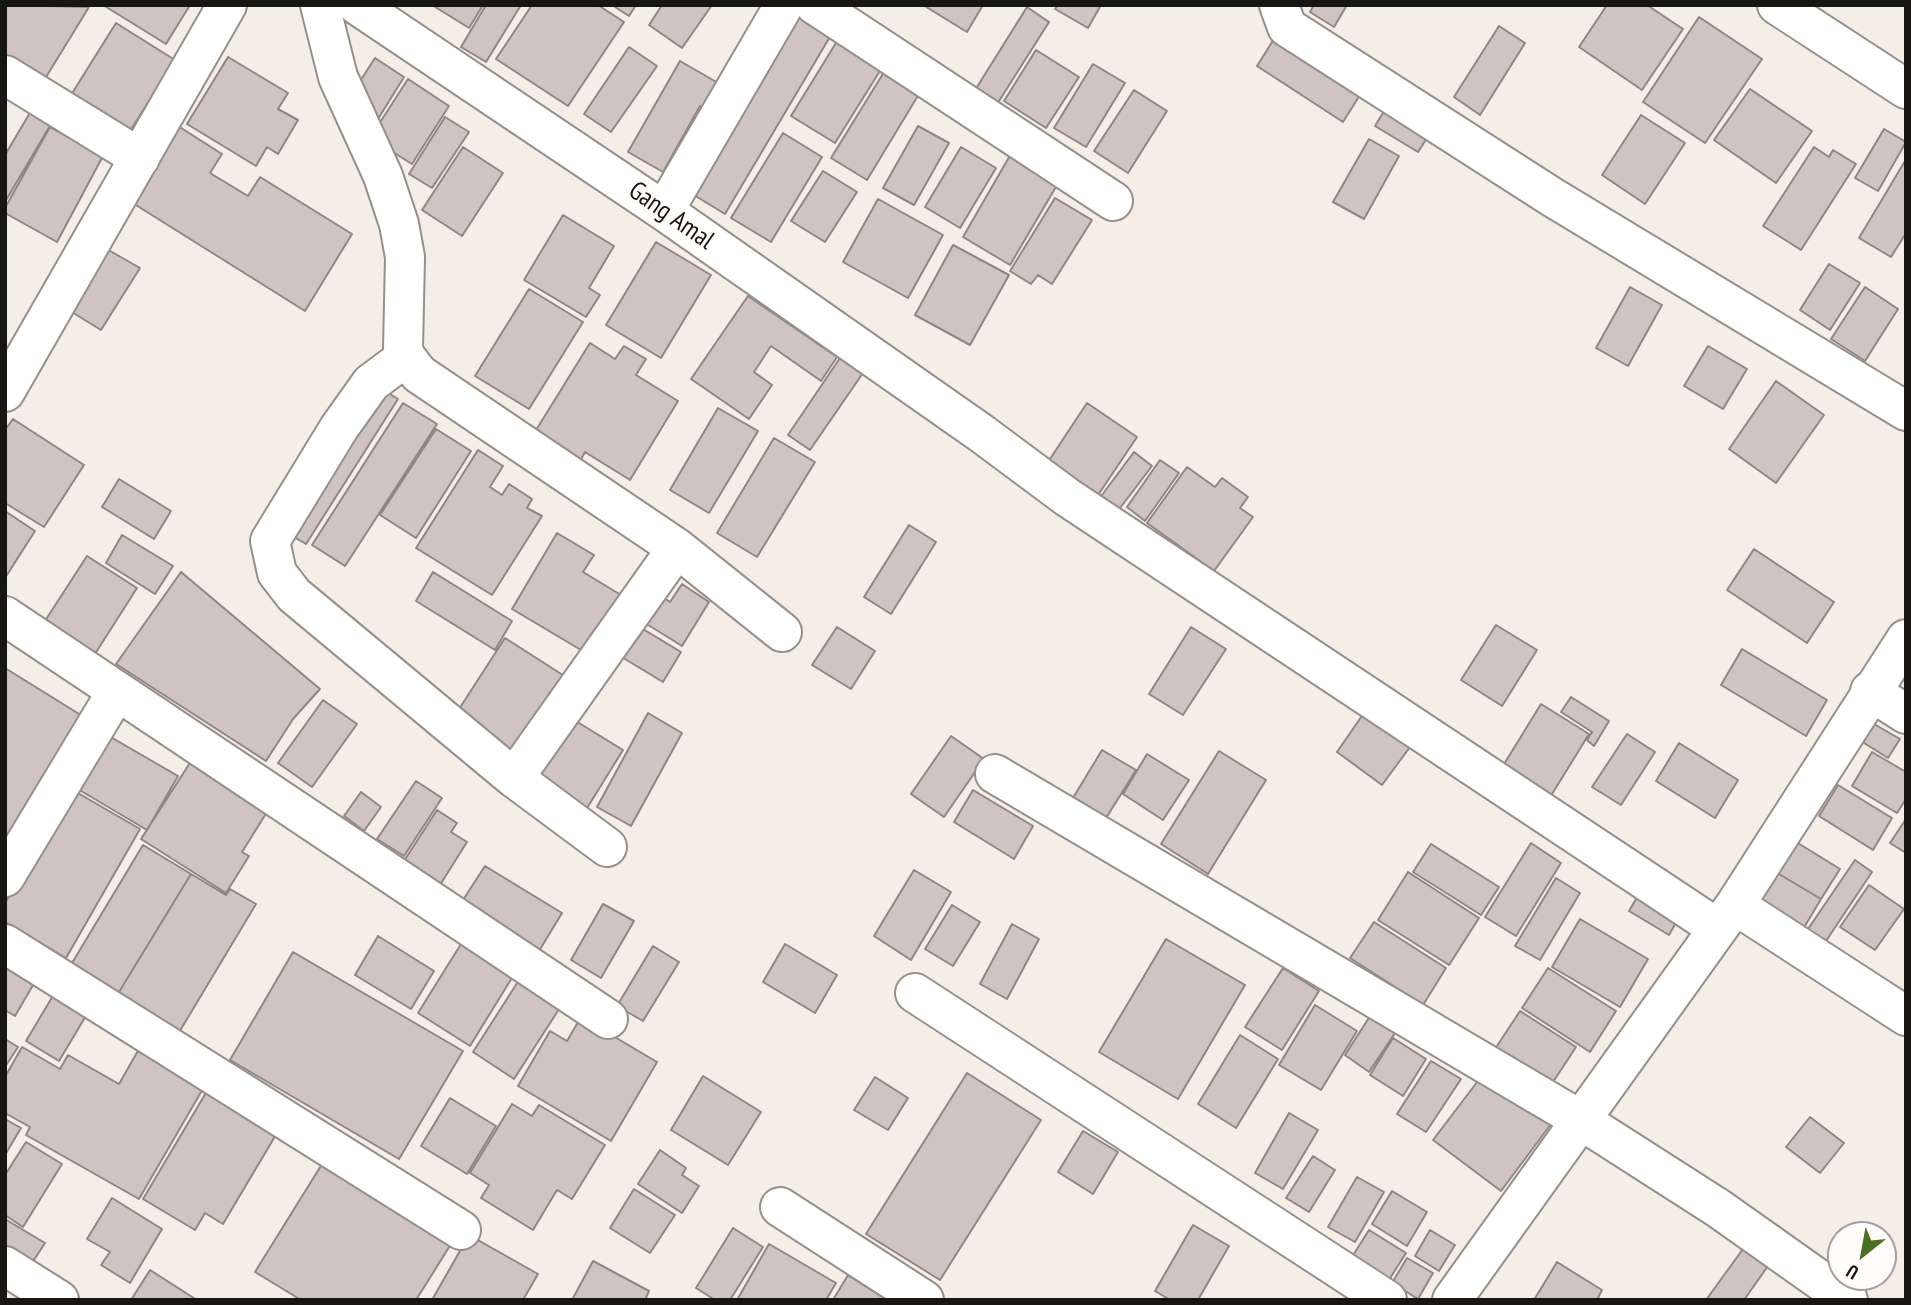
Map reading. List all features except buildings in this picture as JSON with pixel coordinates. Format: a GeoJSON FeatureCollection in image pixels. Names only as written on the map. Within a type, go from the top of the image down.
{"type":"FeatureCollection","features":[{"type":"Feature","properties":{"kind":"street"},"geometry":{"type":"LineString","coordinates":[[9,377],[140,159],[227,5]]}},
{"type":"Feature","properties":{"kind":"street"},"geometry":{"type":"LineString","coordinates":[[320,5],[338,77],[383,176],[398,224],[405,257],[403,349],[406,357],[419,374],[677,548],[782,632]]}},
{"type":"Feature","properties":{"kind":"street","name":"Gang Amal"},"geometry":{"type":"LineString","coordinates":[[357,5],[664,211],[981,433],[1067,497],[1726,917],[1906,1016]]}},
{"type":"Feature","properties":{"kind":"street"},"geometry":{"type":"LineString","coordinates":[[664,211],[784,5]]}},
{"type":"Feature","properties":{"kind":"street"},"geometry":{"type":"LineString","coordinates":[[814,5],[1113,201]]}},
{"type":"Feature","properties":{"kind":"street"},"geometry":{"type":"LineString","coordinates":[[1279,5],[1287,27],[1298,35],[1552,197],[1906,411]]}},
{"type":"Feature","properties":{"kind":"street"},"geometry":{"type":"LineString","coordinates":[[1777,5],[1906,89]]}},
{"type":"Feature","properties":{"kind":"street"},"geometry":{"type":"LineString","coordinates":[[5,75],[140,159]]}},
{"type":"Feature","properties":{"kind":"street"},"geometry":{"type":"LineString","coordinates":[[406,357],[371,383],[339,428],[276,530],[270,541],[277,573],[294,595],[514,778],[607,847]]}},
{"type":"Feature","properties":{"kind":"street"},"geometry":{"type":"LineString","coordinates":[[514,778],[677,548]]}},
{"type":"Feature","properties":{"kind":"street"},"geometry":{"type":"LineString","coordinates":[[5,616],[608,1019]]}},
{"type":"Feature","properties":{"kind":"street"},"geometry":{"type":"LineString","coordinates":[[1452,1300],[1726,917],[1906,639]]}},
{"type":"Feature","properties":{"kind":"street"},"geometry":{"type":"LineString","coordinates":[[5,877],[117,691]]}},
{"type":"Feature","properties":{"kind":"street"},"geometry":{"type":"LineString","coordinates":[[1870,691],[1906,714]]}},
{"type":"Feature","properties":{"kind":"street"},"geometry":{"type":"LineString","coordinates":[[995,774],[1579,1119],[1718,1208],[1848,1300]]}},
{"type":"Feature","properties":{"kind":"street"},"geometry":{"type":"LineString","coordinates":[[5,944],[461,1230]]}},
{"type":"Feature","properties":{"kind":"street"},"geometry":{"type":"LineString","coordinates":[[915,993],[1387,1300]]}},
{"type":"Feature","properties":{"kind":"street"},"geometry":{"type":"LineString","coordinates":[[780,1207],[924,1300]]}},
{"type":"Feature","properties":{"kind":"street"},"geometry":{"type":"LineString","coordinates":[[5,1266],[59,1300]]}}]}
